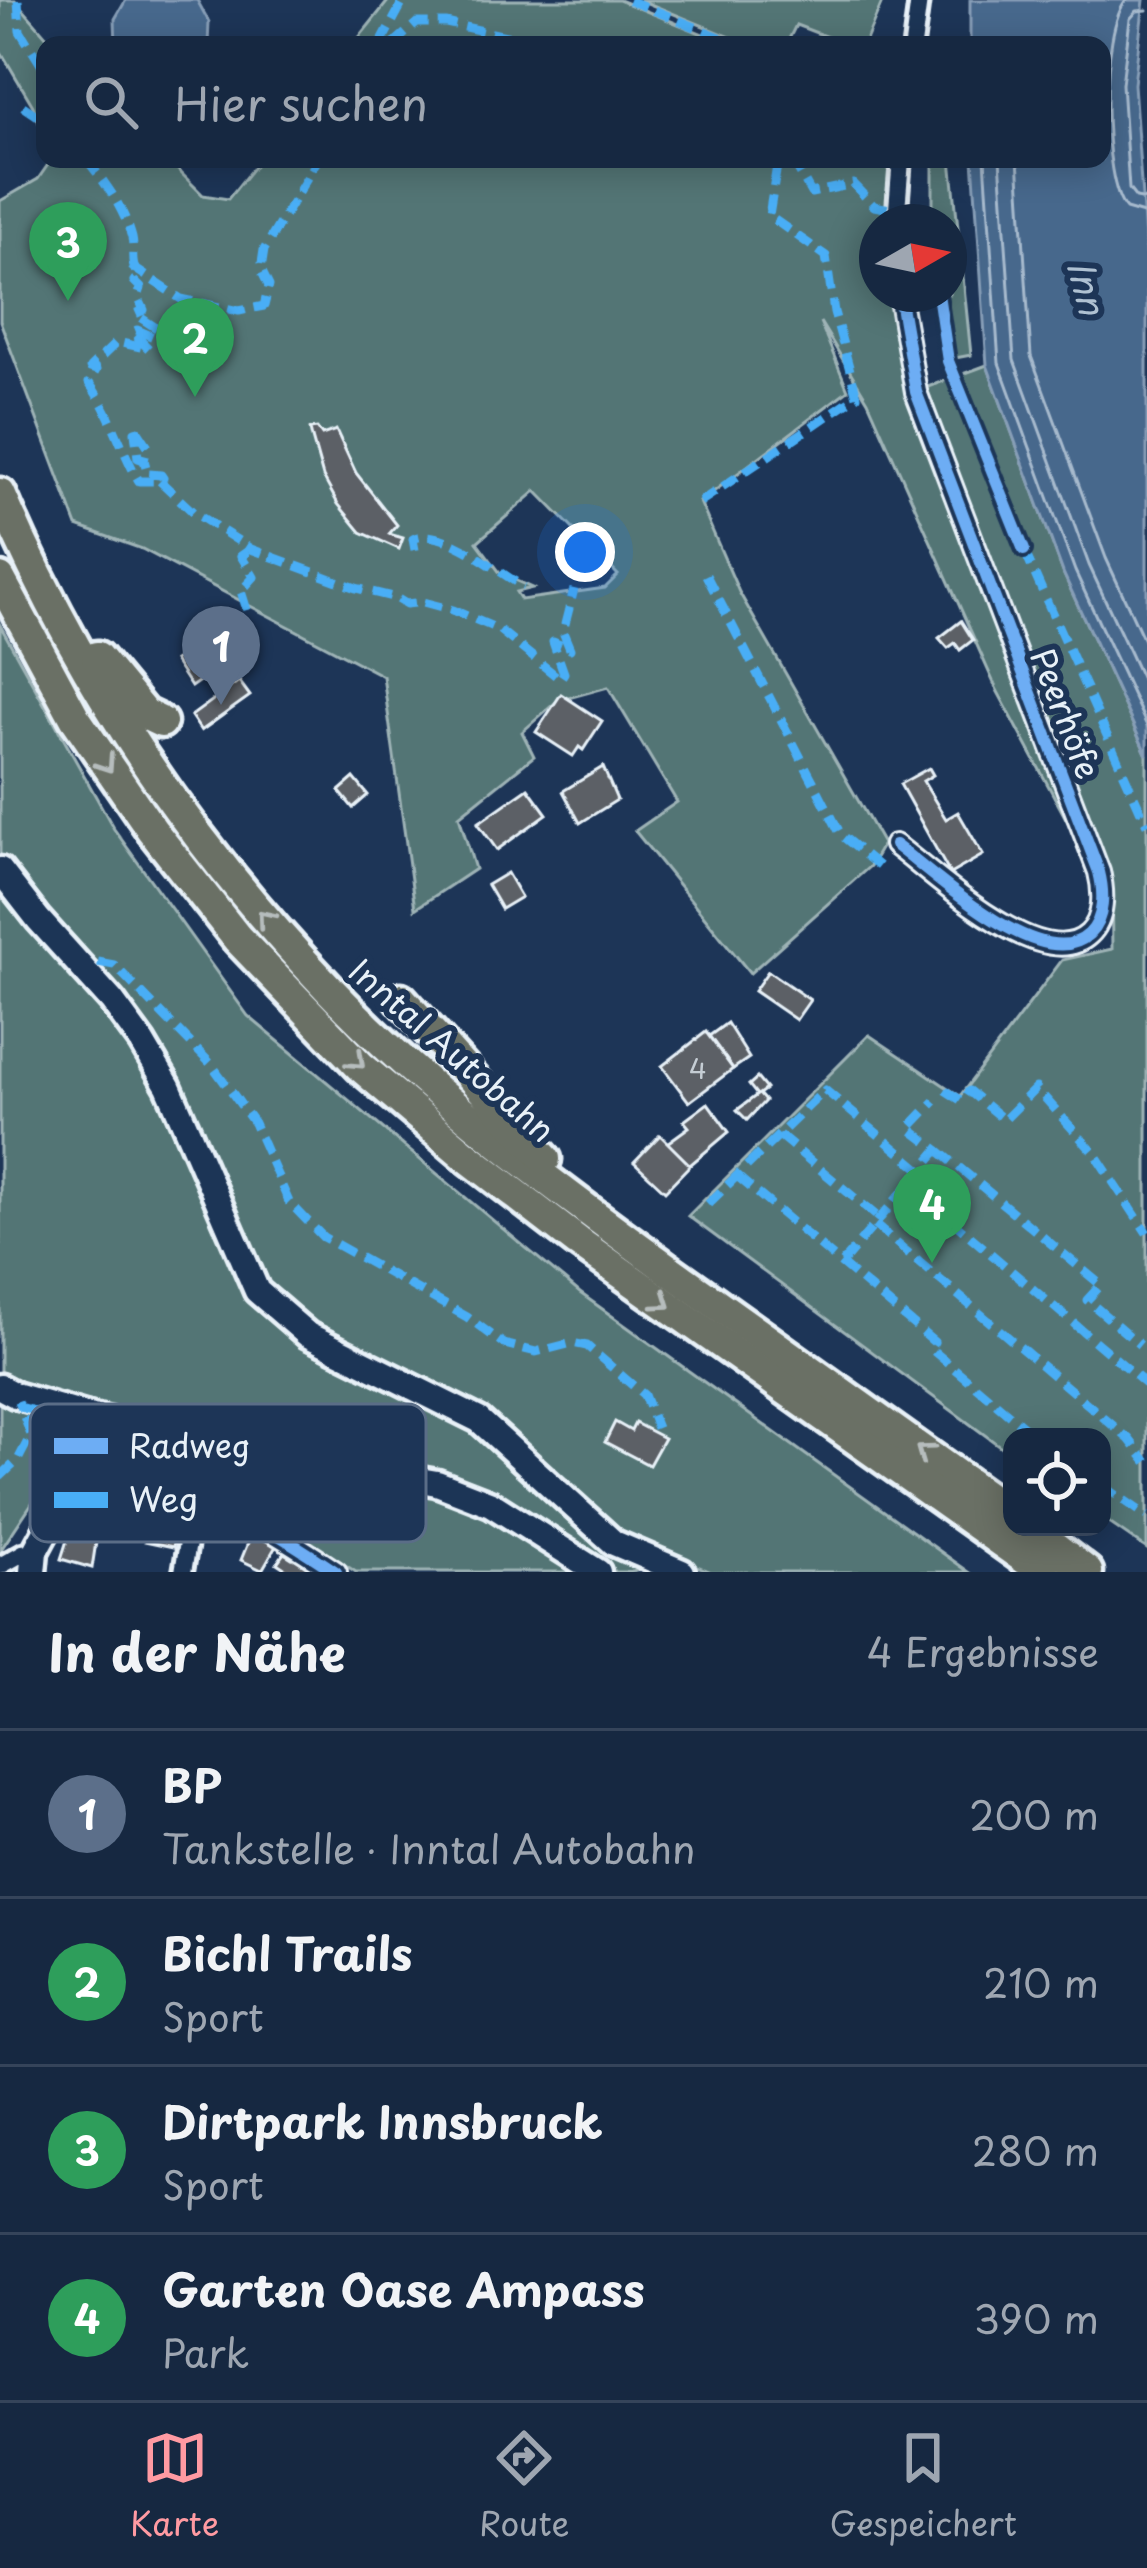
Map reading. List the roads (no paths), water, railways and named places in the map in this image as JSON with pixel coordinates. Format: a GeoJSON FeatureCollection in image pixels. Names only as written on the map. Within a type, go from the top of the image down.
{"type":"FeatureCollection","features":[{"type":"Feature","properties":{"kind":"highway","name":"Inntal Autobahn"},"geometry":{"type":"LineString","coordinates":[[0,494],[56,613],[143,762],[274,930],[391,1050],[490,1136],[601,1220],[1003,1509]]}},
{"type":"Feature","properties":{"kind":"highway","name":"Inntal Autobahn"},"geometry":{"type":"LineString","coordinates":[[0,579],[75,718],[152,830],[237,938],[360,1066],[578,1242],[1044,1572]]}},
{"type":"Feature","properties":{"kind":"highway"},"geometry":{"type":"LineString","coordinates":[[56,613],[81,635],[144,714],[161,722]]}},
{"type":"Feature","properties":{"kind":"highway"},"geometry":{"type":"LineString","coordinates":[[401,999],[551,1166],[586,1195],[601,1220]]}},
{"type":"Feature","properties":{"kind":"highway"},"geometry":{"type":"LineString","coordinates":[[1040,1536],[1087,1572]]}},
{"type":"Feature","properties":{"kind":"main road"},"geometry":{"type":"LineString","coordinates":[[0,870],[142,1042],[168,1086],[256,1291],[308,1335],[478,1420],[614,1543],[682,1572]]}},
{"type":"Feature","properties":{"kind":"main road"},"geometry":{"type":"LineString","coordinates":[[0,1387],[46,1404]]}},
{"type":"Feature","properties":{"kind":"main road"},"geometry":{"type":"LineString","coordinates":[[426,1482],[491,1504],[598,1572]]}},
{"type":"Feature","properties":{"kind":"street"},"geometry":{"type":"LineString","coordinates":[[915,36],[919,0]]}},
{"type":"Feature","properties":{"kind":"street"},"geometry":{"type":"LineString","coordinates":[[897,204],[900,168]]}},
{"type":"Feature","properties":{"kind":"street","name":"Peerhöfe"},"geometry":{"type":"LineString","coordinates":[[896,845],[997,922],[1036,942],[1051,946],[1076,943],[1098,922],[1099,872],[916,392],[902,312]]}},
{"type":"Feature","properties":{"kind":"street"},"geometry":{"type":"LineString","coordinates":[[183,1572],[189,1542]]}},
{"type":"Feature","properties":{"kind":"street"},"geometry":{"type":"LineString","coordinates":[[285,1542],[335,1572]]}},
{"type":"Feature","properties":{"kind":"street"},"geometry":{"type":"LineString","coordinates":[[0,1566],[23,1553],[34,1562]]}},
{"type":"Feature","properties":{"kind":"water"},"geometry":{"type":"Polygon","coordinates":[[[126,0],[197,0],[209,22],[208,36],[116,36],[115,19],[126,0]]]}},
{"type":"Feature","properties":{"kind":"water","name":"Inn"},"geometry":{"type":"Polygon","coordinates":[[[970,0],[1144,0],[1134,84],[1147,268],[1147,755],[1064,575],[987,365],[974,168],[1111,168],[1111,36],[970,36],[970,0]]]}},
{"type":"Feature","properties":{"kind":"place","name":"Dirtpark Innsbruck"},"geometry":{"type":"Point","coordinates":[68,301]}},
{"type":"Feature","properties":{"kind":"place","name":"Bichl Trails"},"geometry":{"type":"Point","coordinates":[195,397]}},
{"type":"Feature","properties":{"kind":"place","name":"BP"},"geometry":{"type":"Point","coordinates":[221,705]}},
{"type":"Feature","properties":{"kind":"place","name":"Garten Oase Ampass"},"geometry":{"type":"Point","coordinates":[932,1263]}}]}
